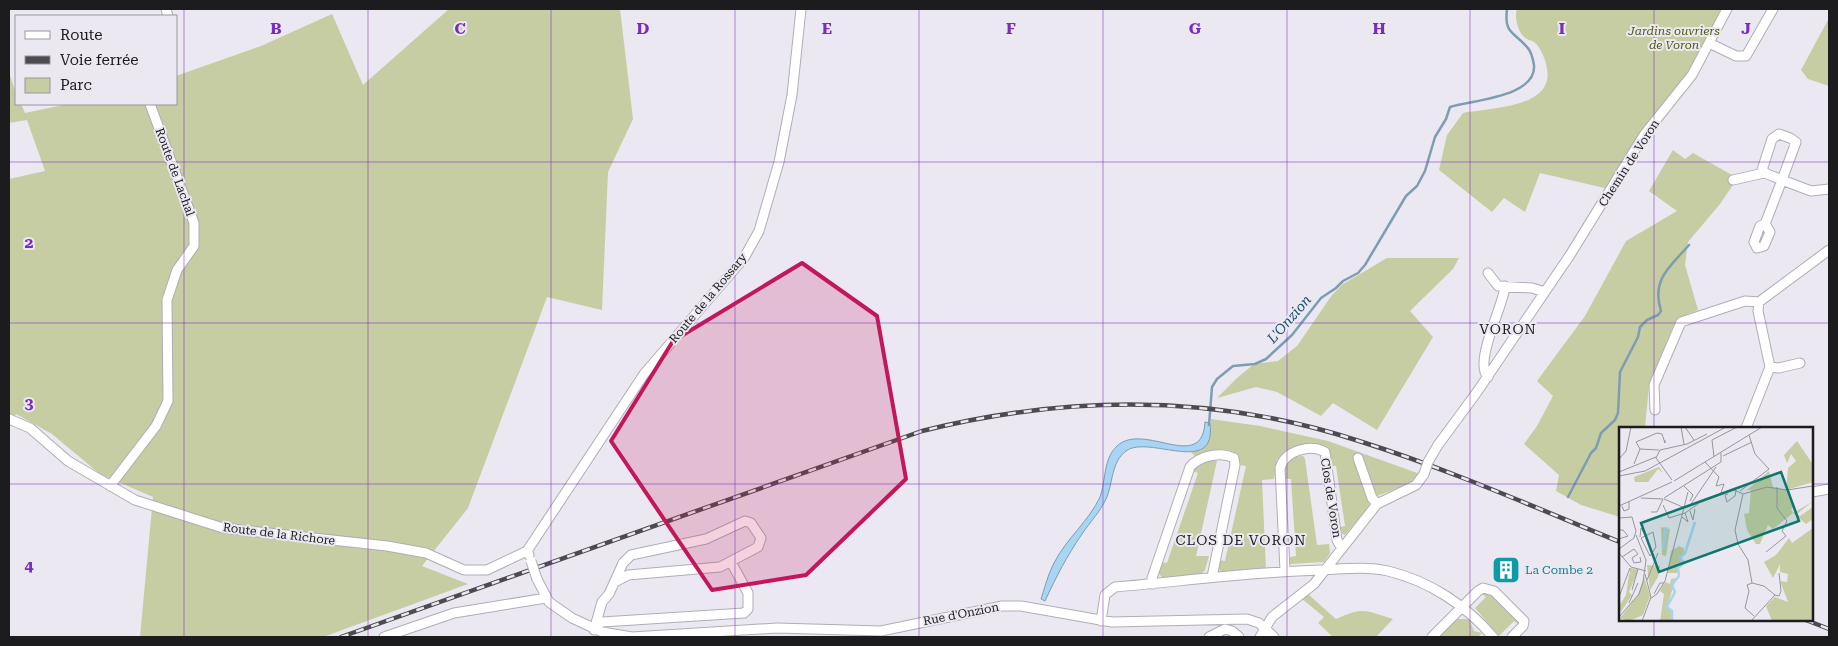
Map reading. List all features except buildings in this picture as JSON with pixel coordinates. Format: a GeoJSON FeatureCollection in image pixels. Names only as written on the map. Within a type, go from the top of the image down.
{"type":"FeatureCollection","features":[{"type":"Feature","properties":{"kind":"street","name":"Route de la Rossary"},"geometry":{"type":"LineString","coordinates":[[527,551],[644,374],[744,258],[759,232],[779,162],[792,95],[801,9]]}},
{"type":"Feature","properties":{"kind":"street","name":"Chemin de Voron"},"geometry":{"type":"LineString","coordinates":[[1377,504],[1416,485],[1424,474],[1428,462],[1438,445],[1488,377],[1545,292],[1644,136],[1692,75],[1727,9]]}},
{"type":"Feature","properties":{"kind":"street"},"geometry":{"type":"LineString","coordinates":[[1709,43],[1736,56],[1746,56],[1773,9]]}},
{"type":"Feature","properties":{"kind":"street","name":"Route de Lachal"},"geometry":{"type":"LineString","coordinates":[[110,486],[156,426],[168,401],[167,300],[177,270],[194,246],[194,223],[150,105]]}},
{"type":"Feature","properties":{"kind":"street"},"geometry":{"type":"LineString","coordinates":[[1764,172],[1763,163],[1772,139],[1779,134],[1790,138],[1796,145],[1765,224]]}},
{"type":"Feature","properties":{"kind":"street"},"geometry":{"type":"LineString","coordinates":[[1733,180],[1764,172],[1811,191],[1829,189]]}},
{"type":"Feature","properties":{"kind":"street"},"geometry":{"type":"LineString","coordinates":[[1655,410],[1654,385],[1681,322],[1745,301],[1759,302],[1829,250]]}},
{"type":"Feature","properties":{"kind":"street"},"geometry":{"type":"LineString","coordinates":[[1488,273],[1496,284],[1532,288],[1545,292]]}},
{"type":"Feature","properties":{"kind":"street"},"geometry":{"type":"LineString","coordinates":[[1488,377],[1485,374],[1484,364],[1488,339],[1503,300],[1506,286]]}},
{"type":"Feature","properties":{"kind":"street"},"geometry":{"type":"LineString","coordinates":[[1746,427],[1770,367],[1758,311],[1759,302]]}},
{"type":"Feature","properties":{"kind":"street"},"geometry":{"type":"LineString","coordinates":[[1770,367],[1779,368],[1800,363]]}},
{"type":"Feature","properties":{"kind":"street","name":"Route de la Richore"},"geometry":{"type":"LineString","coordinates":[[9,418],[30,428],[68,461],[135,500],[223,528],[387,546],[426,553],[464,570],[487,570],[527,551]]}},
{"type":"Feature","properties":{"kind":"street","name":"Clos de Voron"},"geometry":{"type":"LineString","coordinates":[[1285,570],[1280,468],[1284,457],[1290,452],[1320,450],[1324,452],[1337,540],[1342,549]]}},
{"type":"Feature","properties":{"kind":"street"},"geometry":{"type":"LineString","coordinates":[[1152,584],[1152,578],[1190,467],[1201,459],[1226,455],[1234,458],[1235,465],[1212,577]]}},
{"type":"Feature","properties":{"kind":"street"},"geometry":{"type":"LineString","coordinates":[[1260,637],[1277,614],[1305,593],[1326,570],[1377,504],[1372,498],[1358,458]]}},
{"type":"Feature","properties":{"kind":"street"},"geometry":{"type":"LineString","coordinates":[[1813,492],[1829,490]]}},
{"type":"Feature","properties":{"kind":"street"},"geometry":{"type":"LineString","coordinates":[[595,628],[600,605],[615,582],[623,563],[632,555],[706,538],[749,521],[761,538],[760,545],[732,562],[713,568],[628,575],[615,582]]}},
{"type":"Feature","properties":{"kind":"street","name":"Rue d'Onzion"},"geometry":{"type":"LineString","coordinates":[[527,551],[546,598],[560,611],[595,628],[615,635],[648,637],[882,631],[997,606],[1022,606],[1101,621],[1178,622],[1247,619],[1260,623],[1265,628]]}},
{"type":"Feature","properties":{"kind":"street"},"geometry":{"type":"LineString","coordinates":[[595,628],[602,622],[744,613],[749,605],[748,593],[732,562]]}},
{"type":"Feature","properties":{"kind":"street"},"geometry":{"type":"LineString","coordinates":[[1101,621],[1103,600],[1111,589],[1285,570],[1366,568],[1388,571],[1432,589],[1462,606],[1493,637]]}},
{"type":"Feature","properties":{"kind":"street"},"geometry":{"type":"LineString","coordinates":[[1432,637],[1480,589],[1487,588],[1494,591],[1524,621],[1523,626],[1512,637]]}},
{"type":"Feature","properties":{"kind":"street"},"geometry":{"type":"LineString","coordinates":[[384,637],[454,613],[546,598]]}},
{"type":"Feature","properties":{"kind":"street"},"geometry":{"type":"LineString","coordinates":[[1265,628],[1274,637]]}},
{"type":"Feature","properties":{"kind":"street"},"geometry":{"type":"LineString","coordinates":[[1208,637],[1225,629],[1232,631],[1239,637]]}},
{"type":"Feature","properties":{"kind":"highlighted area"},"geometry":{"type":"Polygon","coordinates":[[[802,263],[877,316],[906,479],[806,575],[712,590],[611,441],[673,341],[802,263]]]}},
{"type":"Feature","properties":{"kind":"green space"},"geometry":{"type":"Polygon","coordinates":[[[449,9],[620,9],[633,119],[608,172],[602,310],[547,297],[468,508],[422,566],[468,584],[323,637],[140,637],[153,497],[100,474],[52,434],[16,414],[9,429],[9,179],[45,171],[27,120],[9,123],[9,72],[15,91],[15,105],[21,105],[25,113],[63,105],[178,105],[178,75],[261,46],[332,14],[363,85],[449,9]]]}},
{"type":"Feature","properties":{"kind":"green space","name":"Jardins ouvriers de Voron"},"geometry":{"type":"Polygon","coordinates":[[[1517,9],[1721,9],[1687,76],[1609,189],[1540,173],[1525,212],[1504,198],[1492,212],[1439,170],[1447,135],[1463,113],[1518,104],[1531,99],[1541,92],[1547,82],[1546,62],[1543,54],[1537,44],[1525,38],[1520,31],[1516,20],[1517,9]]]}},
{"type":"Feature","properties":{"kind":"green space"},"geometry":{"type":"Polygon","coordinates":[[[1829,18],[1829,86],[1808,79],[1801,70],[1829,18]]]}},
{"type":"Feature","properties":{"kind":"green space"},"geometry":{"type":"Polygon","coordinates":[[[1673,150],[1685,159],[1693,153],[1732,175],[1733,185],[1720,204],[1688,242],[1685,265],[1698,310],[1678,318],[1674,324],[1649,385],[1645,427],[1619,427],[1619,517],[1581,505],[1556,491],[1559,475],[1524,444],[1537,426],[1553,396],[1537,381],[1585,316],[1626,241],[1677,211],[1649,191],[1673,150]]]}},
{"type":"Feature","properties":{"kind":"green space"},"geometry":{"type":"Polygon","coordinates":[[[1387,258],[1459,258],[1453,269],[1410,311],[1433,337],[1377,430],[1333,403],[1321,416],[1277,392],[1256,387],[1217,398],[1254,364],[1278,361],[1297,346],[1332,295],[1343,284],[1387,258]]]}},
{"type":"Feature","properties":{"kind":"green space"},"geometry":{"type":"Polygon","coordinates":[[[1211,419],[1260,426],[1328,441],[1420,474],[1414,482],[1377,496],[1360,454],[1354,455],[1370,502],[1368,508],[1345,535],[1341,533],[1340,527],[1345,526],[1336,466],[1330,466],[1322,446],[1289,449],[1277,460],[1274,479],[1262,480],[1266,569],[1222,572],[1218,569],[1219,560],[1225,561],[1246,466],[1240,465],[1238,457],[1229,450],[1215,450],[1195,456],[1191,452],[1202,449],[1211,429],[1211,419]]]}},
{"type":"Feature","properties":{"kind":"green space"},"geometry":{"type":"Polygon","coordinates":[[[1303,456],[1305,459],[1317,545],[1329,544],[1330,553],[1324,562],[1290,564],[1290,557],[1296,556],[1291,479],[1285,479],[1284,466],[1293,457],[1303,456]]]}},
{"type":"Feature","properties":{"kind":"green space"},"geometry":{"type":"Polygon","coordinates":[[[1210,460],[1217,461],[1196,556],[1209,556],[1205,570],[1201,574],[1163,578],[1159,574],[1161,562],[1167,563],[1198,473],[1192,471],[1200,463],[1210,460]]]}},
{"type":"Feature","properties":{"kind":"green space"},"geometry":{"type":"Polygon","coordinates":[[[1490,592],[1520,621],[1519,625],[1514,621],[1499,636],[1475,608],[1486,597],[1481,593],[1490,592]]]}},
{"type":"Feature","properties":{"kind":"green space"},"geometry":{"type":"Polygon","coordinates":[[[1309,595],[1336,619],[1353,612],[1365,611],[1393,619],[1376,637],[1333,637],[1318,623],[1324,617],[1301,598],[1309,595]]]}},
{"type":"Feature","properties":{"kind":"green space"},"geometry":{"type":"Polygon","coordinates":[[[1455,619],[1469,619],[1474,631],[1482,633],[1478,637],[1437,637],[1455,619]]]}},
{"type":"Feature","properties":{"kind":"water"},"geometry":{"type":"Polygon","coordinates":[[[1205,422],[1210,423],[1209,439],[1203,448],[1193,452],[1136,447],[1126,451],[1121,456],[1115,467],[1104,504],[1071,550],[1045,601],[1041,599],[1050,572],[1059,554],[1090,514],[1100,497],[1107,464],[1112,451],[1128,440],[1142,439],[1183,446],[1194,444],[1201,437],[1205,422]]]}},
{"type":"Feature","properties":{"kind":"waterway","name":"L'Onzion"},"geometry":{"type":"LineString","coordinates":[[1209,425],[1212,387],[1217,379],[1233,366],[1255,364],[1266,359],[1292,335],[1321,298],[1343,281],[1358,273],[1365,265],[1406,196],[1417,186],[1425,171],[1435,137],[1446,119],[1450,107],[1515,91],[1532,76],[1534,65],[1532,55],[1527,47],[1508,28],[1507,9]]}},
{"type":"Feature","properties":{"kind":"waterway"},"geometry":{"type":"LineString","coordinates":[[1568,497],[1591,453],[1596,448],[1601,433],[1615,420],[1618,413],[1620,372],[1638,337],[1640,327],[1661,311],[1658,290],[1660,282],[1669,267],[1689,245]]}},
{"type":"Feature","properties":{"kind":"railway"},"geometry":{"type":"LineString","coordinates":[[341,637],[922,431],[977,419],[1031,411],[1086,406],[1141,405],[1196,408],[1251,415],[1305,426],[1359,441],[1425,464],[1619,542]]}},
{"type":"Feature","properties":{"kind":"railway"},"geometry":{"type":"LineString","coordinates":[[1809,621],[1829,629]]}},
{"type":"Feature","properties":{"kind":"place","name":"La Combe 2"},"geometry":{"type":"Point","coordinates":[1506,570]}},
{"type":"Feature","properties":{"kind":"district","name":"VORON"},"geometry":{"type":"Point","coordinates":[1508,329]}},
{"type":"Feature","properties":{"kind":"district","name":"CLOS DE VORON"},"geometry":{"type":"Point","coordinates":[1241,540]}}]}
